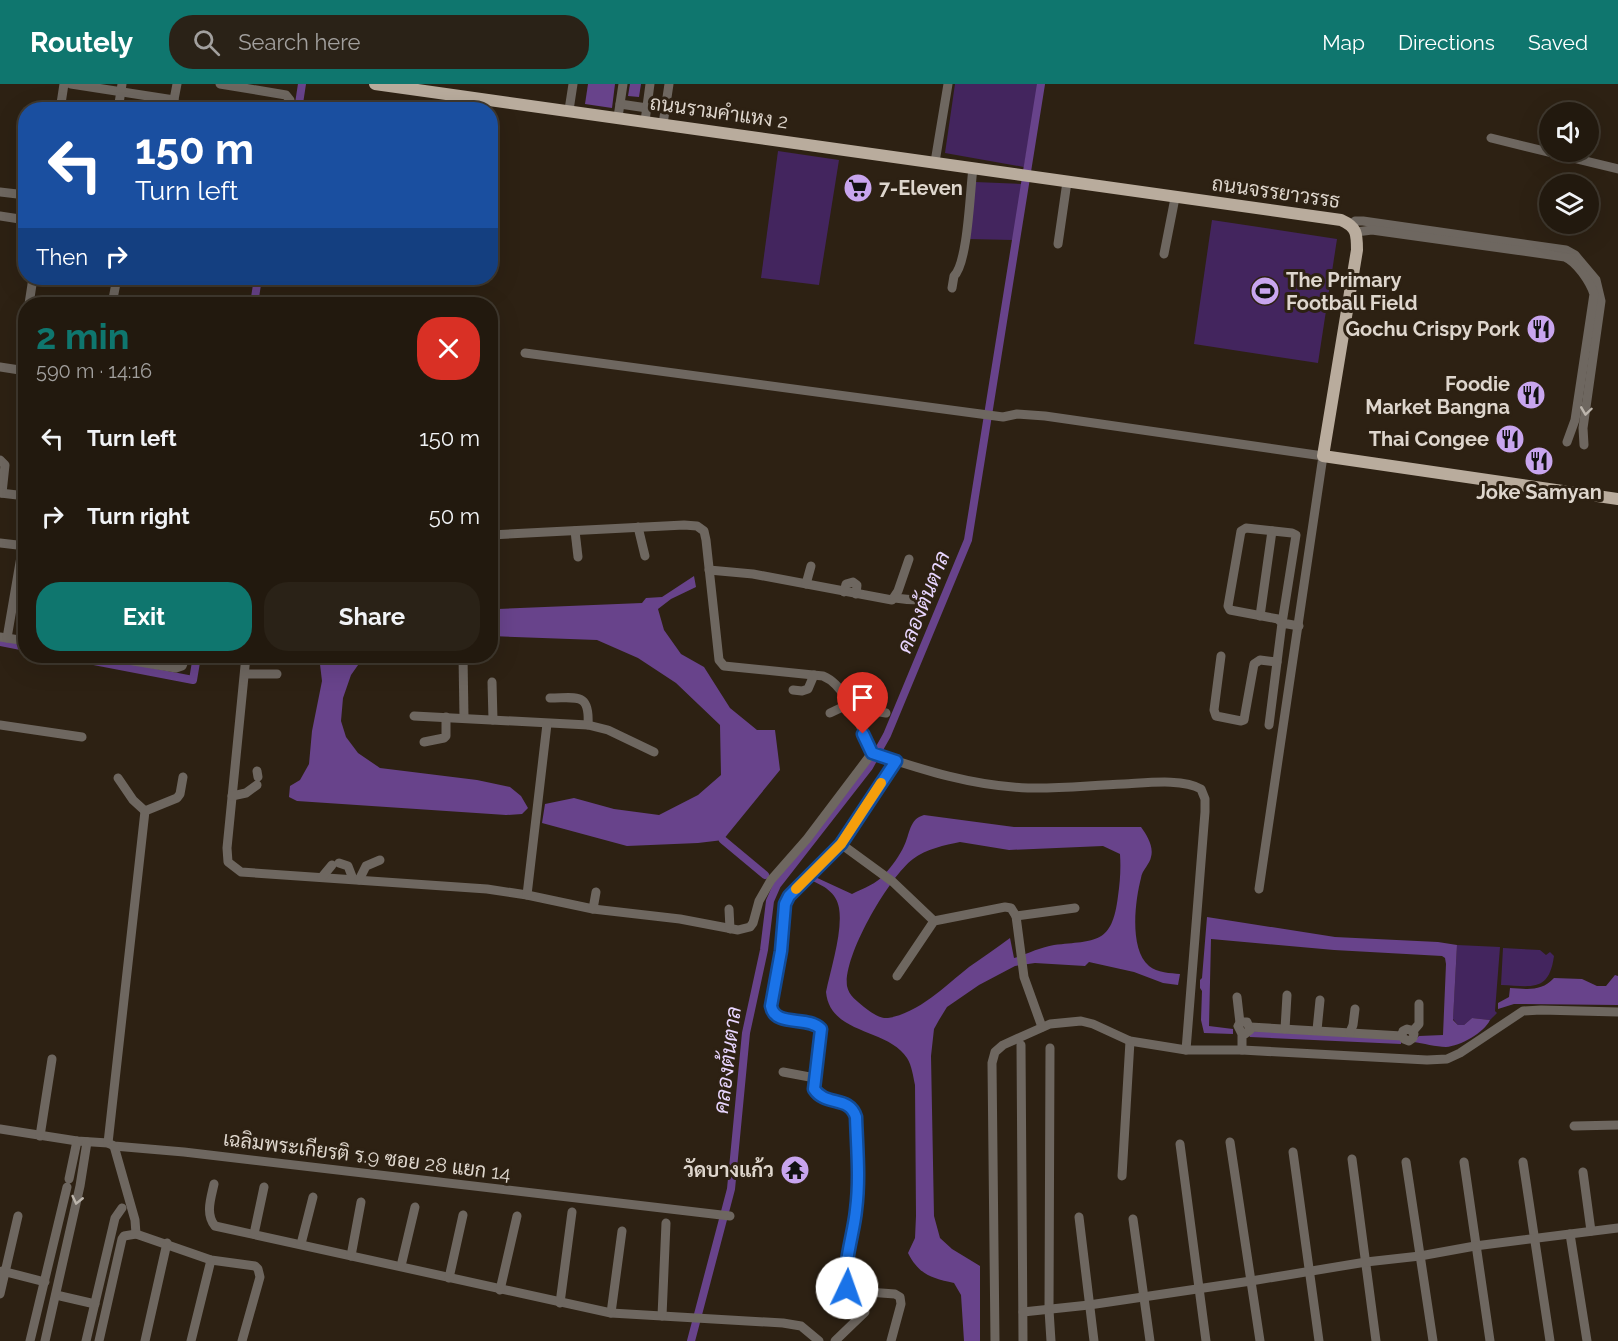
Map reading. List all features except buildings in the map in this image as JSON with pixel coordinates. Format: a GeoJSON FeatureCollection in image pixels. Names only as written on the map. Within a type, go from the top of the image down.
{"type":"FeatureCollection","features":[{"type":"Feature","properties":{"kind":"main road","name":"ถนนรามคำแหง 2"},"geometry":{"type":"LineString","coordinates":[[375,84],[1026,176]]}},
{"type":"Feature","properties":{"kind":"main road","name":"ถนนจรรยาวรรธ"},"geometry":{"type":"LineString","coordinates":[[1026,176],[1341,220],[1353,228],[1357,250],[1323,456]]}},
{"type":"Feature","properties":{"kind":"main road"},"geometry":{"type":"LineString","coordinates":[[1323,456],[1618,499]]}},
{"type":"Feature","properties":{"kind":"street"},"geometry":{"type":"LineString","coordinates":[[61,102],[64,84]]}},
{"type":"Feature","properties":{"kind":"street"},"geometry":{"type":"LineString","coordinates":[[71,84],[121,88],[164,102]]}},
{"type":"Feature","properties":{"kind":"street"},"geometry":{"type":"LineString","coordinates":[[174,102],[177,84]]}},
{"type":"Feature","properties":{"kind":"street"},"geometry":{"type":"LineString","coordinates":[[220,84],[286,94],[290,102]]}},
{"type":"Feature","properties":{"kind":"street"},"geometry":{"type":"LineString","coordinates":[[569,110],[573,84]]}},
{"type":"Feature","properties":{"kind":"street"},"geometry":{"type":"LineString","coordinates":[[618,117],[623,84]]}},
{"type":"Feature","properties":{"kind":"street"},"geometry":{"type":"LineString","coordinates":[[645,122],[650,84]]}},
{"type":"Feature","properties":{"kind":"street"},"geometry":{"type":"LineString","coordinates":[[663,124],[669,84]]}},
{"type":"Feature","properties":{"kind":"street"},"geometry":{"type":"LineString","coordinates":[[935,162],[948,84]]}},
{"type":"Feature","properties":{"kind":"street"},"geometry":{"type":"LineString","coordinates":[[620,104],[646,108]]}},
{"type":"Feature","properties":{"kind":"street"},"geometry":{"type":"LineString","coordinates":[[1491,138],[1618,169]]}},
{"type":"Feature","properties":{"kind":"street"},"geometry":{"type":"LineString","coordinates":[[952,288],[962,256],[974,168]]}},
{"type":"Feature","properties":{"kind":"street"},"geometry":{"type":"LineString","coordinates":[[1058,244],[1067,182]]}},
{"type":"Feature","properties":{"kind":"street"},"geometry":{"type":"LineString","coordinates":[[0,192],[18,194]]}},
{"type":"Feature","properties":{"kind":"street"},"geometry":{"type":"LineString","coordinates":[[1164,254],[1175,198]]}},
{"type":"Feature","properties":{"kind":"street"},"geometry":{"type":"LineString","coordinates":[[0,216],[18,219]]}},
{"type":"Feature","properties":{"kind":"street"},"geometry":{"type":"LineString","coordinates":[[1353,228],[1355,221],[1363,220],[1572,252],[1599,286],[1602,300],[1596,312],[1575,420],[1567,442]]}},
{"type":"Feature","properties":{"kind":"street"},"geometry":{"type":"LineString","coordinates":[[1584,445],[1583,428],[1596,312]]}},
{"type":"Feature","properties":{"kind":"street"},"geometry":{"type":"LineString","coordinates":[[525,353],[1003,417],[1017,414],[1045,416],[1323,456],[1259,890]]}},
{"type":"Feature","properties":{"kind":"street"},"geometry":{"type":"LineString","coordinates":[[0,367],[18,370]]}},
{"type":"Feature","properties":{"kind":"street"},"geometry":{"type":"LineString","coordinates":[[0,460],[5,465],[1,493],[18,495]]}},
{"type":"Feature","properties":{"kind":"street"},"geometry":{"type":"LineString","coordinates":[[498,535],[697,526],[704,531],[717,653],[724,666],[814,675],[831,679],[839,687],[849,704],[874,753],[893,760],[936,774],[998,785],[1051,788],[1155,783],[1189,784],[1201,789],[1205,799],[1205,812],[1186,1050]]}},
{"type":"Feature","properties":{"kind":"street"},"geometry":{"type":"LineString","coordinates":[[638,527],[645,556]]}},
{"type":"Feature","properties":{"kind":"street"},"geometry":{"type":"LineString","coordinates":[[1269,725],[1281,620],[1296,537],[1293,534],[1246,528],[1241,531],[1228,606],[1232,611],[1281,620],[1300,622]]}},
{"type":"Feature","properties":{"kind":"street"},"geometry":{"type":"LineString","coordinates":[[575,531],[578,557]]}},
{"type":"Feature","properties":{"kind":"street"},"geometry":{"type":"LineString","coordinates":[[1260,616],[1272,531]]}},
{"type":"Feature","properties":{"kind":"street"},"geometry":{"type":"LineString","coordinates":[[0,543],[18,545]]}},
{"type":"Feature","properties":{"kind":"street"},"geometry":{"type":"LineString","coordinates":[[895,598],[909,560]]}},
{"type":"Feature","properties":{"kind":"street"},"geometry":{"type":"LineString","coordinates":[[806,584],[811,566]]}},
{"type":"Feature","properties":{"kind":"street"},"geometry":{"type":"LineString","coordinates":[[709,570],[753,574],[890,600],[895,598],[922,600],[929,596],[934,586]]}},
{"type":"Feature","properties":{"kind":"street"},"geometry":{"type":"LineString","coordinates":[[4,638],[18,574]]}},
{"type":"Feature","properties":{"kind":"street"},"geometry":{"type":"LineString","coordinates":[[1221,656],[1214,710],[1216,716],[1241,721],[1244,720],[1254,663],[1260,660],[1277,662]]}},
{"type":"Feature","properties":{"kind":"street"},"geometry":{"type":"LineString","coordinates":[[161,663],[176,668],[183,663]]}},
{"type":"Feature","properties":{"kind":"street"},"geometry":{"type":"LineString","coordinates":[[245,663],[227,856],[228,862],[241,872],[487,889],[593,909],[680,919],[746,930],[753,923],[759,901],[771,880],[807,839],[874,753]]}},
{"type":"Feature","properties":{"kind":"street"},"geometry":{"type":"LineString","coordinates":[[463,663],[465,718]]}},
{"type":"Feature","properties":{"kind":"street"},"geometry":{"type":"LineString","coordinates":[[244,674],[277,674]]}},
{"type":"Feature","properties":{"kind":"street"},"geometry":{"type":"LineString","coordinates":[[793,690],[808,689],[814,675]]}},
{"type":"Feature","properties":{"kind":"street"},"geometry":{"type":"LineString","coordinates":[[492,682],[493,720]]}},
{"type":"Feature","properties":{"kind":"street"},"geometry":{"type":"LineString","coordinates":[[550,698],[577,698],[584,701],[589,711],[588,725]]}},
{"type":"Feature","properties":{"kind":"street"},"geometry":{"type":"LineString","coordinates":[[830,713],[849,704]]}},
{"type":"Feature","properties":{"kind":"street"},"geometry":{"type":"LineString","coordinates":[[854,714],[874,711],[886,713]]}},
{"type":"Feature","properties":{"kind":"street"},"geometry":{"type":"LineString","coordinates":[[414,716],[588,725],[608,730],[654,752]]}},
{"type":"Feature","properties":{"kind":"street"},"geometry":{"type":"LineString","coordinates":[[424,742],[446,736],[446,717]]}},
{"type":"Feature","properties":{"kind":"street"},"geometry":{"type":"LineString","coordinates":[[527,895],[547,724]]}},
{"type":"Feature","properties":{"kind":"street"},"geometry":{"type":"LineString","coordinates":[[0,725],[82,737]]}},
{"type":"Feature","properties":{"kind":"street"},"geometry":{"type":"LineString","coordinates":[[891,1341],[901,1304],[900,1298],[895,1294],[854,1291],[847,1288],[846,1282],[858,1177],[856,1117],[848,1104],[822,1098],[814,1089],[821,1029],[816,1023],[777,1018],[772,1013],[771,1006],[781,951],[785,904],[789,896],[841,844],[893,760]]}},
{"type":"Feature","properties":{"kind":"street"},"geometry":{"type":"LineString","coordinates":[[145,811],[177,798],[183,777]]}},
{"type":"Feature","properties":{"kind":"street"},"geometry":{"type":"LineString","coordinates":[[118,778],[133,800],[145,811]]}},
{"type":"Feature","properties":{"kind":"street"},"geometry":{"type":"LineString","coordinates":[[232,796],[246,793],[258,778]]}},
{"type":"Feature","properties":{"kind":"street"},"geometry":{"type":"LineString","coordinates":[[136,1234],[135,1220],[111,1145],[145,811]]}},
{"type":"Feature","properties":{"kind":"street"},"geometry":{"type":"LineString","coordinates":[[841,844],[893,882],[934,921]]}},
{"type":"Feature","properties":{"kind":"street"},"geometry":{"type":"LineString","coordinates":[[356,879],[366,866],[380,860]]}},
{"type":"Feature","properties":{"kind":"street"},"geometry":{"type":"LineString","coordinates":[[322,877],[335,864],[348,866],[356,879]]}},
{"type":"Feature","properties":{"kind":"street"},"geometry":{"type":"LineString","coordinates":[[593,909],[596,892]]}},
{"type":"Feature","properties":{"kind":"street"},"geometry":{"type":"LineString","coordinates":[[897,976],[934,921],[1005,907],[1011,908],[1016,916],[1024,977],[1042,1027]]}},
{"type":"Feature","properties":{"kind":"street"},"geometry":{"type":"LineString","coordinates":[[1016,916],[1075,908]]}},
{"type":"Feature","properties":{"kind":"street"},"geometry":{"type":"LineString","coordinates":[[729,909],[730,929]]}},
{"type":"Feature","properties":{"kind":"street"},"geometry":{"type":"LineString","coordinates":[[1285,1029],[1287,995]]}},
{"type":"Feature","properties":{"kind":"street"},"geometry":{"type":"LineString","coordinates":[[1237,997],[1240,1023],[1238,1029],[1242,1034],[1242,1050]]}},
{"type":"Feature","properties":{"kind":"street"},"geometry":{"type":"LineString","coordinates":[[1317,1030],[1320,1000]]}},
{"type":"Feature","properties":{"kind":"street"},"geometry":{"type":"LineString","coordinates":[[1406,1059],[1403,1031],[1407,1029],[1413,1031],[1419,1024],[1419,1004]]}},
{"type":"Feature","properties":{"kind":"street"},"geometry":{"type":"LineString","coordinates":[[1350,1032],[1356,1010]]}},
{"type":"Feature","properties":{"kind":"street"},"geometry":{"type":"LineString","coordinates":[[995,1341],[992,1064],[995,1052],[1003,1045],[1050,1024],[1082,1021],[1130,1041],[1186,1050],[1242,1050],[1447,1059],[1460,1053],[1523,1011],[1618,1012]]}},
{"type":"Feature","properties":{"kind":"street"},"geometry":{"type":"LineString","coordinates":[[1240,1023],[1247,1022],[1250,1027]]}},
{"type":"Feature","properties":{"kind":"street"},"geometry":{"type":"LineString","coordinates":[[1250,1027],[1350,1032],[1404,1038]]}},
{"type":"Feature","properties":{"kind":"street"},"geometry":{"type":"LineString","coordinates":[[1242,1034],[1248,1033],[1250,1027]]}},
{"type":"Feature","properties":{"kind":"street"},"geometry":{"type":"LineString","coordinates":[[1122,1176],[1130,1041]]}},
{"type":"Feature","properties":{"kind":"street"},"geometry":{"type":"LineString","coordinates":[[1021,1044],[1023,1341]]}},
{"type":"Feature","properties":{"kind":"street"},"geometry":{"type":"LineString","coordinates":[[1050,1048],[1049,1310],[1051,1341]]}},
{"type":"Feature","properties":{"kind":"street"},"geometry":{"type":"LineString","coordinates":[[40,1136],[52,1059]]}},
{"type":"Feature","properties":{"kind":"street"},"geometry":{"type":"LineString","coordinates":[[783,1071],[815,1078]]}},
{"type":"Feature","properties":{"kind":"street"},"geometry":{"type":"LineString","coordinates":[[1574,1126],[1618,1125]]}},
{"type":"Feature","properties":{"kind":"street","name":"เฉลิมพระเกียรติ ร.9 ซอย 28 แยก 14"},"geometry":{"type":"LineString","coordinates":[[0,1129],[82,1142],[730,1216]]}},
{"type":"Feature","properties":{"kind":"street"},"geometry":{"type":"LineString","coordinates":[[30,1341],[68,1183],[82,1142]]}},
{"type":"Feature","properties":{"kind":"street"},"geometry":{"type":"LineString","coordinates":[[45,1341],[80,1186],[82,1142]]}},
{"type":"Feature","properties":{"kind":"street"},"geometry":{"type":"LineString","coordinates":[[1230,1142],[1260,1341]]}},
{"type":"Feature","properties":{"kind":"street"},"geometry":{"type":"LineString","coordinates":[[1180,1144],[1206,1341]]}},
{"type":"Feature","properties":{"kind":"street"},"geometry":{"type":"LineString","coordinates":[[1293,1152],[1319,1341]]}},
{"type":"Feature","properties":{"kind":"street"},"geometry":{"type":"LineString","coordinates":[[1352,1159],[1376,1341]]}},
{"type":"Feature","properties":{"kind":"street"},"geometry":{"type":"LineString","coordinates":[[1406,1161],[1433,1341]]}},
{"type":"Feature","properties":{"kind":"street"},"geometry":{"type":"LineString","coordinates":[[1464,1162],[1490,1341]]}},
{"type":"Feature","properties":{"kind":"street"},"geometry":{"type":"LineString","coordinates":[[1524,1162],[1550,1341]]}},
{"type":"Feature","properties":{"kind":"street"},"geometry":{"type":"LineString","coordinates":[[1583,1172],[1591,1231]]}},
{"type":"Feature","properties":{"kind":"street"},"geometry":{"type":"LineString","coordinates":[[214,1184],[209,1213],[215,1226],[611,1313],[801,1326],[819,1341]]}},
{"type":"Feature","properties":{"kind":"street"},"geometry":{"type":"LineString","coordinates":[[254,1234],[264,1187]]}},
{"type":"Feature","properties":{"kind":"street"},"geometry":{"type":"LineString","coordinates":[[301,1244],[313,1197]]}},
{"type":"Feature","properties":{"kind":"street"},"geometry":{"type":"LineString","coordinates":[[351,1256],[361,1202]]}},
{"type":"Feature","properties":{"kind":"street"},"geometry":{"type":"LineString","coordinates":[[401,1266],[415,1207]]}},
{"type":"Feature","properties":{"kind":"street"},"geometry":{"type":"LineString","coordinates":[[86,1341],[115,1218],[122,1208]]}},
{"type":"Feature","properties":{"kind":"street"},"geometry":{"type":"LineString","coordinates":[[560,1303],[572,1212]]}},
{"type":"Feature","properties":{"kind":"street"},"geometry":{"type":"LineString","coordinates":[[449,1278],[463,1215]]}},
{"type":"Feature","properties":{"kind":"street"},"geometry":{"type":"LineString","coordinates":[[0,1294],[3,1271],[18,1216]]}},
{"type":"Feature","properties":{"kind":"street"},"geometry":{"type":"LineString","coordinates":[[500,1290],[517,1216]]}},
{"type":"Feature","properties":{"kind":"street"},"geometry":{"type":"LineString","coordinates":[[1079,1217],[1095,1341]]}},
{"type":"Feature","properties":{"kind":"street"},"geometry":{"type":"LineString","coordinates":[[1133,1219],[1150,1341]]}},
{"type":"Feature","properties":{"kind":"street"},"geometry":{"type":"LineString","coordinates":[[662,1316],[666,1223]]}},
{"type":"Feature","properties":{"kind":"street"},"geometry":{"type":"LineString","coordinates":[[1023,1312],[1089,1305],[1475,1246],[1618,1228]]}},
{"type":"Feature","properties":{"kind":"street"},"geometry":{"type":"LineString","coordinates":[[611,1313],[622,1231]]}},
{"type":"Feature","properties":{"kind":"street"},"geometry":{"type":"LineString","coordinates":[[99,1341],[122,1239],[124,1236],[136,1234],[211,1260],[255,1266],[258,1269],[260,1277],[242,1341]]}},
{"type":"Feature","properties":{"kind":"street"},"geometry":{"type":"LineString","coordinates":[[1570,1234],[1587,1341]]}},
{"type":"Feature","properties":{"kind":"street"},"geometry":{"type":"LineString","coordinates":[[145,1341],[167,1244]]}},
{"type":"Feature","properties":{"kind":"street"},"geometry":{"type":"LineString","coordinates":[[191,1341],[211,1260]]}},
{"type":"Feature","properties":{"kind":"street"},"geometry":{"type":"LineString","coordinates":[[49,1265],[62,1268]]}},
{"type":"Feature","properties":{"kind":"street"},"geometry":{"type":"LineString","coordinates":[[3,1271],[45,1282]]}},
{"type":"Feature","properties":{"kind":"street"},"geometry":{"type":"LineString","coordinates":[[56,1295],[95,1304]]}},
{"type":"Feature","properties":{"kind":"street"},"geometry":{"type":"LineString","coordinates":[[835,1341],[865,1312]]}},
{"type":"Feature","properties":{"kind":"street"},"geometry":{"type":"LineString","coordinates":[[37,1317],[50,1320]]}},
{"type":"Feature","properties":{"kind":"shaded area"},"geometry":{"type":"Polygon","coordinates":[[[588,84],[615,84],[612,108],[585,104],[588,84]]]}},
{"type":"Feature","properties":{"kind":"shaded area"},"geometry":{"type":"Polygon","coordinates":[[[630,84],[641,84],[639,97],[628,96],[630,84]]]}},
{"type":"Feature","properties":{"kind":"shaded area"},"geometry":{"type":"Polygon","coordinates":[[[955,84],[1038,84],[1024,167],[945,153],[955,84]]]}},
{"type":"Feature","properties":{"kind":"shaded area"},"geometry":{"type":"Polygon","coordinates":[[[778,151],[839,160],[819,285],[761,278],[778,151]]]}},
{"type":"Feature","properties":{"kind":"shaded area"},"geometry":{"type":"Polygon","coordinates":[[[975,182],[1022,184],[1013,240],[968,239],[975,182]]]}},
{"type":"Feature","properties":{"kind":"shaded area","name":"The Primary Football Field"},"geometry":{"type":"Polygon","coordinates":[[[1212,220],[1337,239],[1318,363],[1194,344],[1212,220]]]}},
{"type":"Feature","properties":{"kind":"shaded area"},"geometry":{"type":"Polygon","coordinates":[[[694,576],[696,587],[671,599],[658,609],[664,630],[681,654],[704,667],[730,708],[757,730],[775,730],[780,770],[723,840],[627,846],[542,823],[545,804],[574,798],[614,809],[659,815],[698,795],[721,775],[720,725],[676,683],[638,658],[597,640],[498,636],[498,609],[642,603],[646,598],[662,597],[694,576]]]}},
{"type":"Feature","properties":{"kind":"shaded area"},"geometry":{"type":"Polygon","coordinates":[[[320,663],[359,663],[351,675],[343,698],[341,721],[346,737],[358,753],[380,768],[477,780],[510,787],[521,796],[528,808],[522,814],[506,815],[297,801],[289,797],[290,786],[300,780],[309,764],[312,731],[322,681],[320,663]]]}},
{"type":"Feature","properties":{"kind":"shaded area"},"geometry":{"type":"Polygon","coordinates":[[[924,815],[1014,827],[1141,827],[1149,841],[1152,853],[1142,875],[1137,899],[1135,924],[1138,948],[1152,968],[1180,974],[1178,985],[1163,983],[1134,972],[1089,962],[1085,966],[1035,963],[1015,966],[979,985],[947,1007],[934,1029],[931,1056],[934,1216],[940,1238],[952,1249],[980,1266],[980,1341],[964,1341],[961,1295],[954,1283],[922,1271],[908,1253],[915,1238],[916,1216],[915,1085],[912,1071],[907,1058],[898,1048],[848,1024],[830,1006],[826,992],[838,938],[839,908],[832,894],[810,880],[813,876],[852,894],[874,883],[896,860],[913,823],[924,815]],[[960,842],[924,853],[903,868],[881,899],[852,956],[847,986],[854,998],[872,1013],[888,1018],[921,1005],[1010,938],[1014,958],[1049,946],[1091,940],[1106,932],[1115,912],[1120,881],[1120,854],[1103,846],[1009,850],[960,842]]]}},
{"type":"Feature","properties":{"kind":"shaded area"},"geometry":{"type":"Polygon","coordinates":[[[1207,917],[1335,937],[1457,945],[1453,1020],[1458,1025],[1464,1025],[1472,1018],[1490,1020],[1483,1030],[1452,1046],[1442,1047],[1413,1042],[1419,1036],[1443,1035],[1446,964],[1442,956],[1334,950],[1211,939],[1209,1026],[1233,1029],[1233,1034],[1204,1033],[1201,1020],[1200,980],[1207,917]]]}},
{"type":"Feature","properties":{"kind":"shaded area"},"geometry":{"type":"Polygon","coordinates":[[[1457,945],[1500,947],[1495,1011],[1497,1013],[1490,1020],[1472,1018],[1464,1025],[1458,1025],[1453,1019],[1457,945]]]}},
{"type":"Feature","properties":{"kind":"shaded area"},"geometry":{"type":"Polygon","coordinates":[[[1503,948],[1540,950],[1546,955],[1550,952],[1554,956],[1548,976],[1537,985],[1501,985],[1503,948]]]}},
{"type":"Feature","properties":{"kind":"shaded area"},"geometry":{"type":"Polygon","coordinates":[[[1615,975],[1618,976],[1618,1005],[1514,1004],[1498,1009],[1498,1003],[1509,997],[1510,988],[1539,988],[1554,978],[1582,979],[1597,986],[1606,986],[1615,975]]]}},
{"type":"Feature","properties":{"kind":"shaded area"},"geometry":{"type":"Polygon","coordinates":[[[1250,1031],[1401,1038],[1401,1044],[1250,1037],[1248,1034],[1250,1031]]]}},
{"type":"Feature","properties":{"kind":"waterway"},"geometry":{"type":"LineString","coordinates":[[299,102],[302,84]]}},
{"type":"Feature","properties":{"kind":"waterway","name":"คลองต้นตาล"},"geometry":{"type":"LineString","coordinates":[[691,1341],[731,1189],[746,1033],[764,950],[770,901],[777,885],[869,767],[887,735],[968,540],[1041,84]]}},
{"type":"Feature","properties":{"kind":"waterway"},"geometry":{"type":"LineString","coordinates":[[255,297],[257,285]]}},
{"type":"Feature","properties":{"kind":"waterway"},"geometry":{"type":"LineString","coordinates":[[0,642],[18,645]]}},
{"type":"Feature","properties":{"kind":"waterway"},"geometry":{"type":"LineString","coordinates":[[104,663],[193,680],[196,663]]}},
{"type":"Feature","properties":{"kind":"waterway"},"geometry":{"type":"LineString","coordinates":[[723,840],[765,875]]}},
{"type":"Feature","properties":{"kind":"slow traffic"},"geometry":{"type":"LineString","coordinates":[[796,889],[841,844],[881,783]]}},
{"type":"Feature","properties":{"kind":"place","name":"7-Eleven"},"geometry":{"type":"Point","coordinates":[858,188]}},
{"type":"Feature","properties":{"kind":"place","name":"The Primary Football Field"},"geometry":{"type":"Point","coordinates":[1265,291]}},
{"type":"Feature","properties":{"kind":"place","name":"Gochu Crispy Pork"},"geometry":{"type":"Point","coordinates":[1541,329]}},
{"type":"Feature","properties":{"kind":"place","name":"Foodie Market Bangna"},"geometry":{"type":"Point","coordinates":[1531,395]}},
{"type":"Feature","properties":{"kind":"place","name":"Thai Congee"},"geometry":{"type":"Point","coordinates":[1510,439]}},
{"type":"Feature","properties":{"kind":"place","name":"Joke Samyan"},"geometry":{"type":"Point","coordinates":[1539,461]}},
{"type":"Feature","properties":{"kind":"place","name":"วัดบางแก้ว"},"geometry":{"type":"Point","coordinates":[795,1170]}},
{"type":"Feature","properties":{"kind":"route"},"geometry":{"type":"LineString","coordinates":[[847,1288],[846,1276],[856,1210],[858,1177],[856,1117],[848,1104],[822,1098],[814,1089],[821,1029],[816,1023],[777,1018],[772,1013],[771,1006],[781,951],[785,904],[789,896],[841,844],[896,761],[872,753],[863,734]]}}]}
